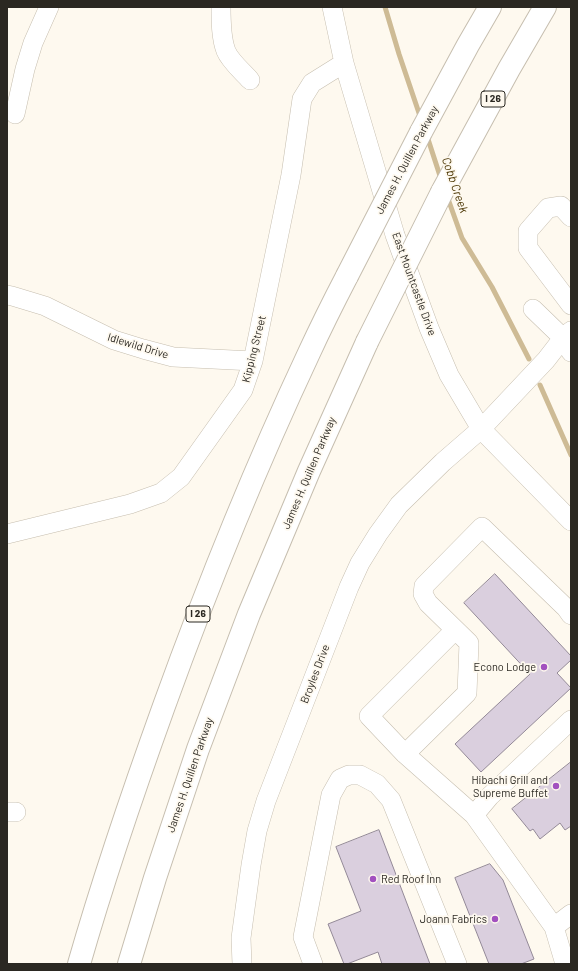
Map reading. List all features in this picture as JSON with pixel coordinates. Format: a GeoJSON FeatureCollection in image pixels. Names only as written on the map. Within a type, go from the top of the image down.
{"type":"FeatureCollection","features":[{"type":"Feature","properties":{"kind":"highway","name":"James H. Quillen Parkway"},"geometry":{"type":"LineString","coordinates":[[80,964],[93,916],[133,792],[185,648],[269,441],[310,351],[347,276],[421,132],[490,7]]}},
{"type":"Feature","properties":{"kind":"highway","name":"James H. Quillen Parkway"},"geometry":{"type":"LineString","coordinates":[[129,964],[155,878],[198,749],[249,614],[309,471],[367,342],[442,192],[509,69],[545,7]]}},
{"type":"Feature","properties":{"kind":"street"},"geometry":{"type":"LineString","coordinates":[[15,114],[25,68],[33,43],[49,7]]}},
{"type":"Feature","properties":{"kind":"street"},"geometry":{"type":"LineString","coordinates":[[221,7],[226,52],[250,80]]}},
{"type":"Feature","properties":{"kind":"street","name":"East Mountcastle Drive"},"geometry":{"type":"LineString","coordinates":[[332,7],[344,63],[395,235],[429,328],[450,376],[481,429],[571,521]]}},
{"type":"Feature","properties":{"kind":"street","name":"Kipping Street"},"geometry":{"type":"LineString","coordinates":[[7,534],[130,504],[160,493],[181,476],[243,390],[253,362],[290,175],[302,99],[312,83],[344,63]]}},
{"type":"Feature","properties":{"kind":"street"},"geometry":{"type":"LineString","coordinates":[[571,217],[561,206],[548,208],[528,231],[528,248],[571,305]]}},
{"type":"Feature","properties":{"kind":"street","name":"Idlewild Drive"},"geometry":{"type":"LineString","coordinates":[[7,295],[45,306],[114,340],[143,349],[173,357],[253,362]]}},
{"type":"Feature","properties":{"kind":"street"},"geometry":{"type":"LineString","coordinates":[[533,309],[568,340]]}},
{"type":"Feature","properties":{"kind":"street","name":"Broyles Drive"},"geometry":{"type":"LineString","coordinates":[[242,964],[241,938],[248,886],[258,830],[266,801],[357,569],[378,534],[399,505],[443,462],[481,429],[546,360],[568,340]]}},
{"type":"Feature","properties":{"kind":"street"},"geometry":{"type":"LineString","coordinates":[[406,754],[467,693],[469,643],[428,603],[423,594],[424,586],[482,527],[569,609]]}},
{"type":"Feature","properties":{"kind":"street"},"geometry":{"type":"LineString","coordinates":[[455,630],[369,716],[406,754],[474,815],[554,927],[565,964]]}},
{"type":"Feature","properties":{"kind":"street"},"geometry":{"type":"LineString","coordinates":[[474,815],[490,796],[571,720]]}},
{"type":"Feature","properties":{"kind":"street"},"geometry":{"type":"LineString","coordinates":[[313,964],[303,938],[331,795],[340,779],[349,775],[360,775],[377,784],[391,800],[457,964]]}},
{"type":"Feature","properties":{"kind":"street"},"geometry":{"type":"LineString","coordinates":[[554,927],[571,914]]}},
{"type":"Feature","properties":{"kind":"building","name":"Econo Lodge"},"geometry":{"type":"Polygon","coordinates":[[[495,574],[571,656],[571,660],[557,673],[571,688],[481,772],[455,744],[530,674],[464,603],[495,574]]]}},
{"type":"Feature","properties":{"kind":"building","name":"Hibachi Grill and Supreme Buffet"},"geometry":{"type":"Polygon","coordinates":[[[571,762],[571,826],[565,830],[560,823],[540,839],[533,829],[530,831],[512,809],[571,762]]]}},
{"type":"Feature","properties":{"kind":"building","name":"Red Roof Inn"},"geometry":{"type":"Polygon","coordinates":[[[379,830],[430,964],[382,964],[378,952],[344,964],[328,924],[361,911],[336,847],[379,830]]]}},
{"type":"Feature","properties":{"kind":"building","name":"Joann Fabrics"},"geometry":{"type":"Polygon","coordinates":[[[490,864],[503,880],[534,959],[521,964],[489,964],[455,878],[490,864]]]}},
{"type":"Feature","properties":{"kind":"waterway","name":"Cobb Creek"},"geometry":{"type":"LineString","coordinates":[[385,7],[421,119]]}},
{"type":"Feature","properties":{"kind":"waterway","name":"Cobb Creek"},"geometry":{"type":"LineString","coordinates":[[427,136],[441,179]]}},
{"type":"Feature","properties":{"kind":"waterway","name":"Cobb Creek"},"geometry":{"type":"LineString","coordinates":[[447,196],[462,238],[492,287],[529,359]]}},
{"type":"Feature","properties":{"kind":"waterway","name":"Cobb Creek"},"geometry":{"type":"LineString","coordinates":[[540,385],[571,455]]}},
{"type":"Feature","properties":{"kind":"place","name":"Econo Lodge"},"geometry":{"type":"Point","coordinates":[544,667]}},
{"type":"Feature","properties":{"kind":"place","name":"Hibachi Grill and Supreme Buffet"},"geometry":{"type":"Point","coordinates":[556,786]}},
{"type":"Feature","properties":{"kind":"place","name":"Red Roof Inn"},"geometry":{"type":"Point","coordinates":[373,879]}},
{"type":"Feature","properties":{"kind":"place","name":"Joann Fabrics"},"geometry":{"type":"Point","coordinates":[495,919]}}]}
